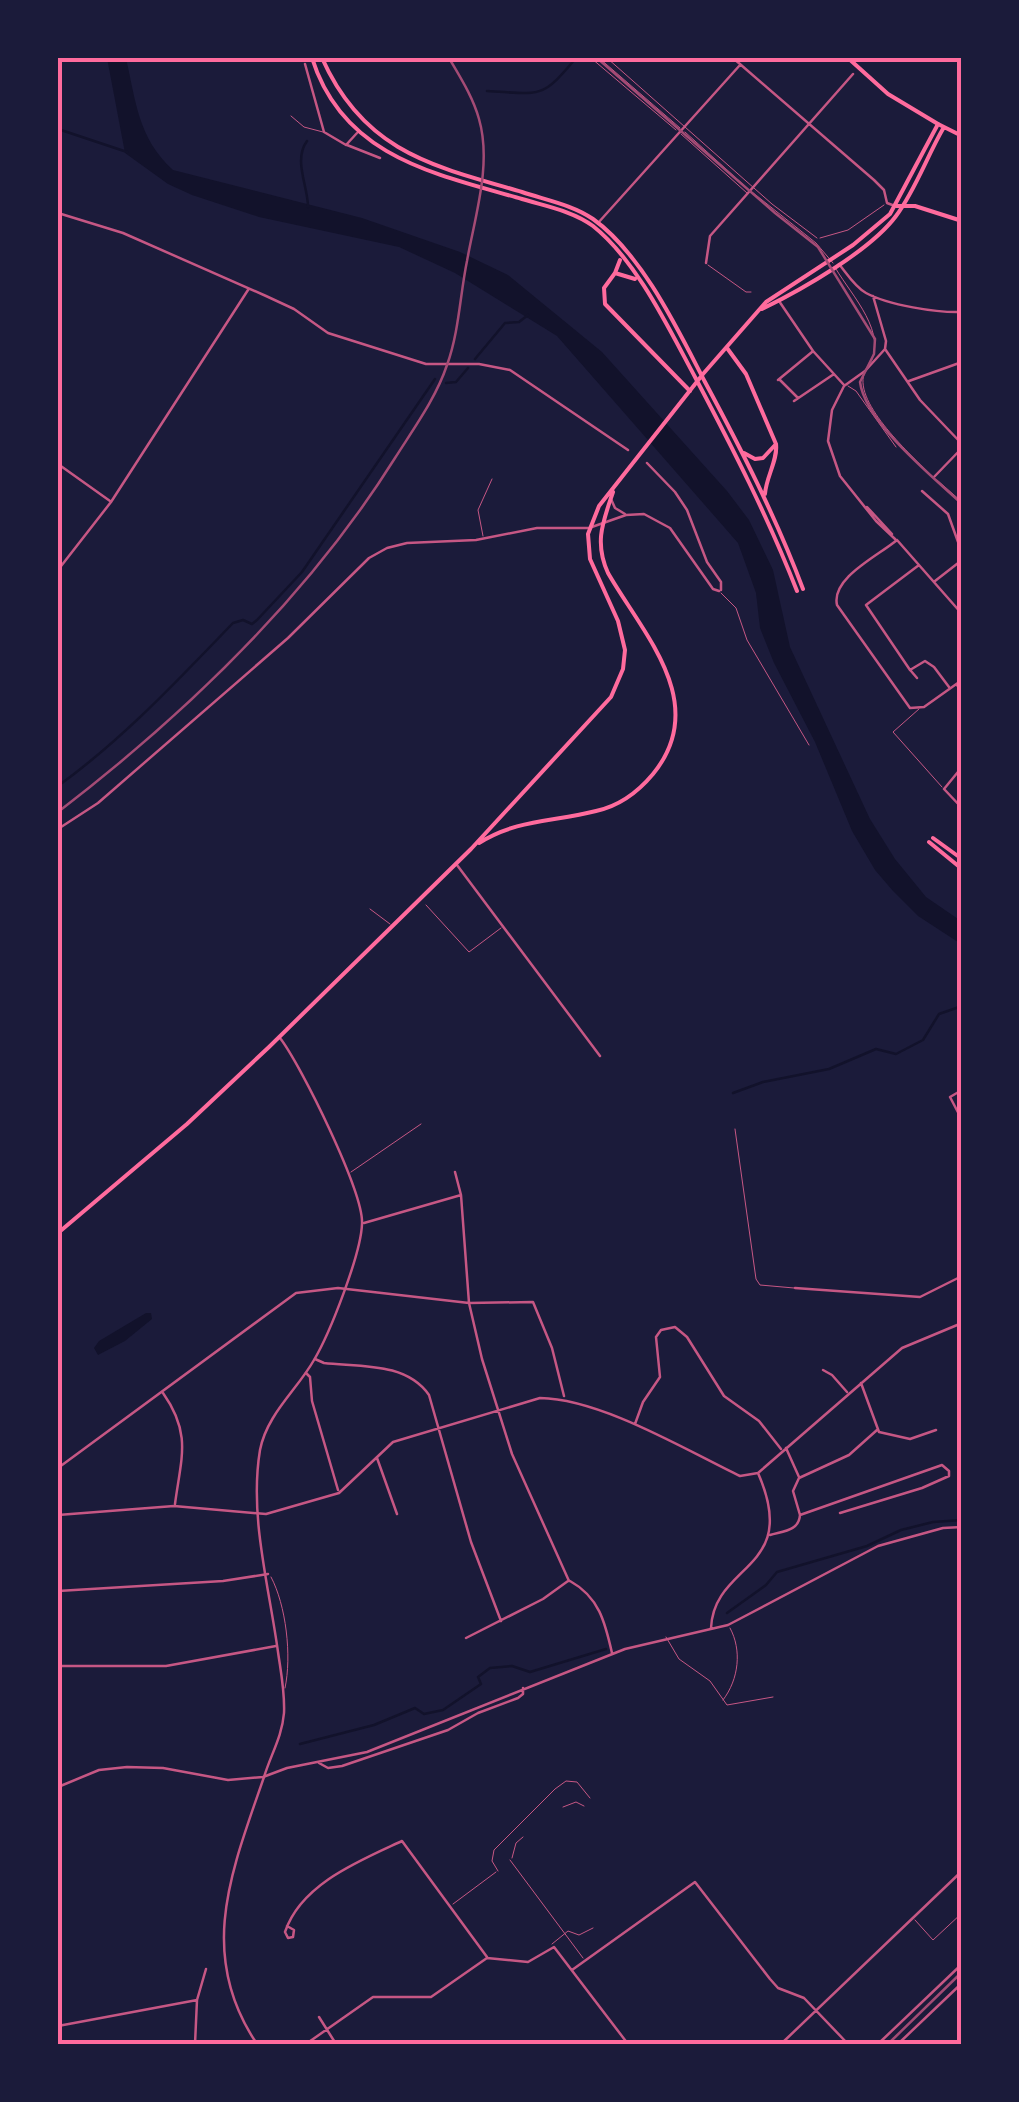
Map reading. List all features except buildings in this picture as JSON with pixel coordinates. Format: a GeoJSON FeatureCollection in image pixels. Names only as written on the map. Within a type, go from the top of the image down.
{"type":"FeatureCollection","features":[{"type":"Feature","properties":{"kind":"main road"},"geometry":{"type":"LineString","coordinates":[[312,58],[328,94],[358,131],[398,160],[581,219],[601,234],[670,331],[756,495],[800,590],[765,499],[711,392],[662,302],[620,246],[598,223],[565,205],[444,170],[402,151],[360,115],[322,58]]}},
{"type":"Feature","properties":{"kind":"main road"},"geometry":{"type":"LineString","coordinates":[[848,58],[881,88],[962,136]]}},
{"type":"Feature","properties":{"kind":"main road"},"geometry":{"type":"LineString","coordinates":[[760,310],[876,237],[899,206],[941,126]]}},
{"type":"Feature","properties":{"kind":"main road"},"geometry":{"type":"LineString","coordinates":[[899,206],[962,221]]}},
{"type":"Feature","properties":{"kind":"main road"},"geometry":{"type":"LineString","coordinates":[[620,256],[616,274],[604,288],[605,304],[690,391]]}},
{"type":"Feature","properties":{"kind":"main road"},"geometry":{"type":"LineString","coordinates":[[58,1232],[188,1124],[280,1036],[471,849],[611,697],[623,669],[624,641],[590,559],[590,528],[598,506],[716,358],[760,310],[781,290],[835,263]]}},
{"type":"Feature","properties":{"kind":"main road"},"geometry":{"type":"LineString","coordinates":[[616,274],[638,281]]}},
{"type":"Feature","properties":{"kind":"main road"},"geometry":{"type":"LineString","coordinates":[[726,347],[746,374],[776,444],[765,499]]}},
{"type":"Feature","properties":{"kind":"main road"},"geometry":{"type":"LineString","coordinates":[[742,452],[755,459],[763,458],[776,444]]}},
{"type":"Feature","properties":{"kind":"main road"},"geometry":{"type":"LineString","coordinates":[[471,849],[500,830],[617,804],[650,777],[670,742],[675,702],[669,675],[604,564],[599,542],[614,488]]}},
{"type":"Feature","properties":{"kind":"main road"},"geometry":{"type":"LineString","coordinates":[[493,824],[500,830]]}},
{"type":"Feature","properties":{"kind":"main road"},"geometry":{"type":"LineString","coordinates":[[962,859],[931,840],[962,869]]}},
{"type":"Feature","properties":{"kind":"street"},"geometry":{"type":"LineString","coordinates":[[591,58],[682,130]]}},
{"type":"Feature","properties":{"kind":"street"},"geometry":{"type":"LineString","coordinates":[[600,58],[814,241],[855,284],[873,296],[962,312]]}},
{"type":"Feature","properties":{"kind":"street"},"geometry":{"type":"LineString","coordinates":[[608,58],[750,190],[817,238],[848,230],[887,203],[899,206]]}},
{"type":"Feature","properties":{"kind":"street"},"geometry":{"type":"LineString","coordinates":[[733,58],[882,188],[887,203]]}},
{"type":"Feature","properties":{"kind":"street"},"geometry":{"type":"LineString","coordinates":[[304,64],[324,132]]}},
{"type":"Feature","properties":{"kind":"street"},"geometry":{"type":"LineString","coordinates":[[598,223],[740,64]]}},
{"type":"Feature","properties":{"kind":"street"},"geometry":{"type":"LineString","coordinates":[[751,292],[706,263],[710,236],[853,74]]}},
{"type":"Feature","properties":{"kind":"street"},"geometry":{"type":"LineString","coordinates":[[292,116],[304,127],[380,158]]}},
{"type":"Feature","properties":{"kind":"street"},"geometry":{"type":"LineString","coordinates":[[346,145],[358,131]]}},
{"type":"Feature","properties":{"kind":"street"},"geometry":{"type":"LineString","coordinates":[[58,213],[123,233],[294,309],[328,333],[416,362],[479,364],[510,370],[628,450]]}},
{"type":"Feature","properties":{"kind":"street"},"geometry":{"type":"LineString","coordinates":[[835,263],[876,338],[875,354],[861,382],[868,400],[894,438],[962,502]]}},
{"type":"Feature","properties":{"kind":"street"},"geometry":{"type":"LineString","coordinates":[[58,570],[111,502],[249,289]]}},
{"type":"Feature","properties":{"kind":"street"},"geometry":{"type":"LineString","coordinates":[[781,290],[779,300],[813,351],[844,386],[856,391],[896,446]]}},
{"type":"Feature","properties":{"kind":"street"},"geometry":{"type":"LineString","coordinates":[[873,296],[885,349],[844,386],[829,421],[828,442],[840,476],[962,614]]}},
{"type":"Feature","properties":{"kind":"street"},"geometry":{"type":"LineString","coordinates":[[935,310],[937,316]]}},
{"type":"Feature","properties":{"kind":"street"},"geometry":{"type":"LineString","coordinates":[[885,349],[962,446],[934,477]]}},
{"type":"Feature","properties":{"kind":"street"},"geometry":{"type":"LineString","coordinates":[[813,351],[778,379],[796,400],[834,374]]}},
{"type":"Feature","properties":{"kind":"street"},"geometry":{"type":"LineString","coordinates":[[908,382],[962,362]]}},
{"type":"Feature","properties":{"kind":"street"},"geometry":{"type":"LineString","coordinates":[[829,421],[836,420]]}},
{"type":"Feature","properties":{"kind":"street"},"geometry":{"type":"LineString","coordinates":[[647,463],[688,510],[707,562],[722,582],[720,592]]}},
{"type":"Feature","properties":{"kind":"street"},"geometry":{"type":"LineString","coordinates":[[58,464],[111,502]]}},
{"type":"Feature","properties":{"kind":"street"},"geometry":{"type":"LineString","coordinates":[[484,539],[478,510],[492,479]]}},
{"type":"Feature","properties":{"kind":"street"},"geometry":{"type":"LineString","coordinates":[[922,491],[948,514],[962,553]]}},
{"type":"Feature","properties":{"kind":"street"},"geometry":{"type":"LineString","coordinates":[[610,499],[617,511],[626,515]]}},
{"type":"Feature","properties":{"kind":"street"},"geometry":{"type":"LineString","coordinates":[[58,829],[98,803],[288,638],[370,558],[387,548],[484,539],[537,528],[590,528],[626,515],[644,514],[665,524],[712,590],[720,592],[736,608],[747,640],[808,745]]}},
{"type":"Feature","properties":{"kind":"street"},"geometry":{"type":"LineString","coordinates":[[568,528],[570,538]]}},
{"type":"Feature","properties":{"kind":"street"},"geometry":{"type":"LineString","coordinates":[[896,540],[842,582],[835,597],[897,693],[910,708],[919,709]]}},
{"type":"Feature","properties":{"kind":"street"},"geometry":{"type":"LineString","coordinates":[[935,581],[962,560]]}},
{"type":"Feature","properties":{"kind":"street"},"geometry":{"type":"LineString","coordinates":[[918,678],[866,605],[919,565]]}},
{"type":"Feature","properties":{"kind":"street"},"geometry":{"type":"LineString","coordinates":[[910,670],[925,660],[950,688]]}},
{"type":"Feature","properties":{"kind":"street"},"geometry":{"type":"LineString","coordinates":[[962,680],[893,732],[962,808]]}},
{"type":"Feature","properties":{"kind":"street"},"geometry":{"type":"LineString","coordinates":[[956,684],[962,692]]}},
{"type":"Feature","properties":{"kind":"street"},"geometry":{"type":"LineString","coordinates":[[944,789],[962,767]]}},
{"type":"Feature","properties":{"kind":"street"},"geometry":{"type":"LineString","coordinates":[[456,864],[600,1056]]}},
{"type":"Feature","properties":{"kind":"street"},"geometry":{"type":"LineString","coordinates":[[426,904],[469,952],[504,926]]}},
{"type":"Feature","properties":{"kind":"street"},"geometry":{"type":"LineString","coordinates":[[370,909],[392,926]]}},
{"type":"Feature","properties":{"kind":"street"},"geometry":{"type":"LineString","coordinates":[[280,1036],[348,1174],[360,1202],[362,1223],[358,1248],[315,1358],[281,1404],[261,1445],[256,1515],[284,1691]]}},
{"type":"Feature","properties":{"kind":"street"},"geometry":{"type":"LineString","coordinates":[[962,1090],[950,1096],[962,1120]]}},
{"type":"Feature","properties":{"kind":"street"},"geometry":{"type":"LineString","coordinates":[[348,1174],[421,1124]]}},
{"type":"Feature","properties":{"kind":"street"},"geometry":{"type":"LineString","coordinates":[[736,1130],[756,1279],[760,1284],[920,1297],[962,1276]]}},
{"type":"Feature","properties":{"kind":"street"},"geometry":{"type":"LineString","coordinates":[[455,1172],[461,1195],[469,1303],[498,1413],[569,1580],[588,1591],[598,1605],[612,1654]]}},
{"type":"Feature","properties":{"kind":"street"},"geometry":{"type":"LineString","coordinates":[[362,1223],[461,1195]]}},
{"type":"Feature","properties":{"kind":"street"},"geometry":{"type":"LineString","coordinates":[[58,1468],[296,1294],[344,1288],[469,1303],[533,1302],[549,1339],[565,1398]]}},
{"type":"Feature","properties":{"kind":"street"},"geometry":{"type":"LineString","coordinates":[[58,1514],[174,1506],[256,1515],[339,1493],[393,1442],[540,1398],[565,1398],[740,1476],[758,1474],[902,1348],[962,1323]]}},
{"type":"Feature","properties":{"kind":"street"},"geometry":{"type":"LineString","coordinates":[[634,1426],[660,1377],[656,1337],[661,1330],[674,1327],[687,1337],[724,1396],[759,1421],[784,1448],[799,1478]]}},
{"type":"Feature","properties":{"kind":"street"},"geometry":{"type":"LineString","coordinates":[[315,1358],[324,1363],[410,1375],[429,1396],[471,1542],[501,1621]]}},
{"type":"Feature","properties":{"kind":"street"},"geometry":{"type":"LineString","coordinates":[[823,1370],[848,1393]]}},
{"type":"Feature","properties":{"kind":"street"},"geometry":{"type":"LineString","coordinates":[[306,1372],[339,1493]]}},
{"type":"Feature","properties":{"kind":"street"},"geometry":{"type":"LineString","coordinates":[[861,1382],[877,1430]]}},
{"type":"Feature","properties":{"kind":"street"},"geometry":{"type":"LineString","coordinates":[[161,1390],[179,1416],[183,1447],[174,1506]]}},
{"type":"Feature","properties":{"kind":"street"},"geometry":{"type":"LineString","coordinates":[[877,1430],[910,1439],[936,1430]]}},
{"type":"Feature","properties":{"kind":"street"},"geometry":{"type":"LineString","coordinates":[[768,1536],[794,1528],[799,1522],[793,1491],[799,1478],[849,1455],[877,1430]]}},
{"type":"Feature","properties":{"kind":"street"},"geometry":{"type":"LineString","coordinates":[[376,1456],[397,1514]]}},
{"type":"Feature","properties":{"kind":"street"},"geometry":{"type":"LineString","coordinates":[[800,1515],[942,1465],[949,1471],[949,1476],[922,1488],[840,1513]]}},
{"type":"Feature","properties":{"kind":"street"},"geometry":{"type":"LineString","coordinates":[[712,1629],[712,1615],[722,1597],[744,1574],[768,1536],[772,1521],[770,1503],[758,1474]]}},
{"type":"Feature","properties":{"kind":"street"},"geometry":{"type":"LineString","coordinates":[[58,1787],[98,1770],[127,1767],[164,1768],[228,1780],[264,1777],[367,1752],[612,1654],[666,1637],[728,1625],[878,1546],[943,1528],[962,1527]]}},
{"type":"Feature","properties":{"kind":"street"},"geometry":{"type":"LineString","coordinates":[[58,1591],[222,1581],[268,1574]]}},
{"type":"Feature","properties":{"kind":"street"},"geometry":{"type":"LineString","coordinates":[[257,2044],[242,2023],[229,1991],[222,1946],[224,1919],[245,1830],[280,1742],[288,1664],[282,1609],[268,1574]]}},
{"type":"Feature","properties":{"kind":"street"},"geometry":{"type":"LineString","coordinates":[[466,1638],[569,1580]]}},
{"type":"Feature","properties":{"kind":"street"},"geometry":{"type":"LineString","coordinates":[[723,1700],[736,1674],[738,1652],[728,1625]]}},
{"type":"Feature","properties":{"kind":"street"},"geometry":{"type":"LineString","coordinates":[[666,1637],[678,1659],[710,1681],[727,1705],[772,1697]]}},
{"type":"Feature","properties":{"kind":"street"},"geometry":{"type":"LineString","coordinates":[[58,1666],[166,1666],[277,1646]]}},
{"type":"Feature","properties":{"kind":"street"},"geometry":{"type":"LineString","coordinates":[[523,1688],[523,1694]]}},
{"type":"Feature","properties":{"kind":"street"},"geometry":{"type":"LineString","coordinates":[[318,1762],[328,1768],[384,1754],[534,1692]]}},
{"type":"Feature","properties":{"kind":"street"},"geometry":{"type":"LineString","coordinates":[[450,1906],[498,1871],[492,1861],[494,1850],[554,1789],[566,1782],[576,1782],[590,1798]]}},
{"type":"Feature","properties":{"kind":"street"},"geometry":{"type":"LineString","coordinates":[[563,1807],[576,1802],[584,1806]]}},
{"type":"Feature","properties":{"kind":"street"},"geometry":{"type":"LineString","coordinates":[[523,1837],[516,1843],[510,1860],[585,1961]]}},
{"type":"Feature","properties":{"kind":"street"},"geometry":{"type":"LineString","coordinates":[[286,1926],[296,1908],[325,1882],[402,1841],[488,1958]]}},
{"type":"Feature","properties":{"kind":"street"},"geometry":{"type":"LineString","coordinates":[[781,2044],[962,1871]]}},
{"type":"Feature","properties":{"kind":"street"},"geometry":{"type":"LineString","coordinates":[[572,1970],[695,1882],[778,1988],[804,1998],[848,2044]]}},
{"type":"Feature","properties":{"kind":"street"},"geometry":{"type":"LineString","coordinates":[[913,1918],[932,1940],[962,1913]]}},
{"type":"Feature","properties":{"kind":"street"},"geometry":{"type":"LineString","coordinates":[[306,2044],[372,1997],[431,1997],[488,1958],[528,1962],[570,1931],[583,1934],[593,1928]]}},
{"type":"Feature","properties":{"kind":"street"},"geometry":{"type":"LineString","coordinates":[[553,1946],[628,2044]]}},
{"type":"Feature","properties":{"kind":"street"},"geometry":{"type":"LineString","coordinates":[[878,2044],[962,1964]]}},
{"type":"Feature","properties":{"kind":"street"},"geometry":{"type":"LineString","coordinates":[[195,2044],[196,2000],[206,1969]]}},
{"type":"Feature","properties":{"kind":"street"},"geometry":{"type":"LineString","coordinates":[[898,2044],[962,1983]]}},
{"type":"Feature","properties":{"kind":"street"},"geometry":{"type":"LineString","coordinates":[[58,2026],[196,2000]]}},
{"type":"Feature","properties":{"kind":"street"},"geometry":{"type":"LineString","coordinates":[[319,2017],[336,2044]]}},
{"type":"Feature","properties":{"kind":"shaded area"},"geometry":{"type":"Polygon","coordinates":[[[107,58],[126,58],[145,132],[173,170],[362,218],[460,252],[508,275],[602,352],[749,520],[773,570],[790,647],[870,819],[895,859],[926,897],[961,921],[961,944],[918,916],[893,891],[875,870],[852,831],[815,742],[760,628],[756,593],[738,543],[557,336],[455,273],[399,247],[259,217],[168,184],[125,153],[107,58]]]}},
{"type":"Feature","properties":{"kind":"shaded area"},"geometry":{"type":"Polygon","coordinates":[[[151,1313],[152,1319],[125,1341],[98,1355],[94,1348],[99,1341],[151,1313]]]}},
{"type":"Feature","properties":{"kind":"waterway"},"geometry":{"type":"LineString","coordinates":[[487,91],[539,91],[555,81],[576,58]]}},
{"type":"Feature","properties":{"kind":"waterway"},"geometry":{"type":"LineString","coordinates":[[58,129],[127,152]]}},
{"type":"Feature","properties":{"kind":"waterway"},"geometry":{"type":"LineString","coordinates":[[307,141],[301,165],[308,207]]}},
{"type":"Feature","properties":{"kind":"waterway"},"geometry":{"type":"LineString","coordinates":[[475,359],[505,323],[519,322],[528,315]]}},
{"type":"Feature","properties":{"kind":"waterway"},"geometry":{"type":"LineString","coordinates":[[446,383],[456,382],[468,368]]}},
{"type":"Feature","properties":{"kind":"waterway"},"geometry":{"type":"LineString","coordinates":[[58,786],[127,729],[233,623],[243,620],[252,624],[302,572],[435,379]]}},
{"type":"Feature","properties":{"kind":"waterway"},"geometry":{"type":"LineString","coordinates":[[733,1093],[763,1082],[829,1069],[876,1049],[896,1054],[923,1040],[939,1014],[962,1006]]}},
{"type":"Feature","properties":{"kind":"waterway"},"geometry":{"type":"LineString","coordinates":[[727,1613],[766,1585],[777,1572],[867,1546],[901,1530],[962,1520]]}},
{"type":"Feature","properties":{"kind":"waterway"},"geometry":{"type":"LineString","coordinates":[[300,1744],[374,1725],[415,1708],[424,1714],[443,1710],[481,1684],[478,1677],[490,1668],[512,1666],[530,1672],[606,1649]]}},
{"type":"Feature","properties":{"kind":"tram line"},"geometry":{"type":"LineString","coordinates":[[597,58],[818,247],[875,339],[874,354],[860,382],[865,398],[902,448],[962,504]]}},
{"type":"Feature","properties":{"kind":"tram line"},"geometry":{"type":"LineString","coordinates":[[888,2044],[962,1972]]}},
{"type":"Feature","properties":{"kind":"railway"},"geometry":{"type":"LineString","coordinates":[[58,812],[198,693],[284,605],[361,509],[437,389],[454,340],[484,154],[476,111],[449,58]]}}]}
